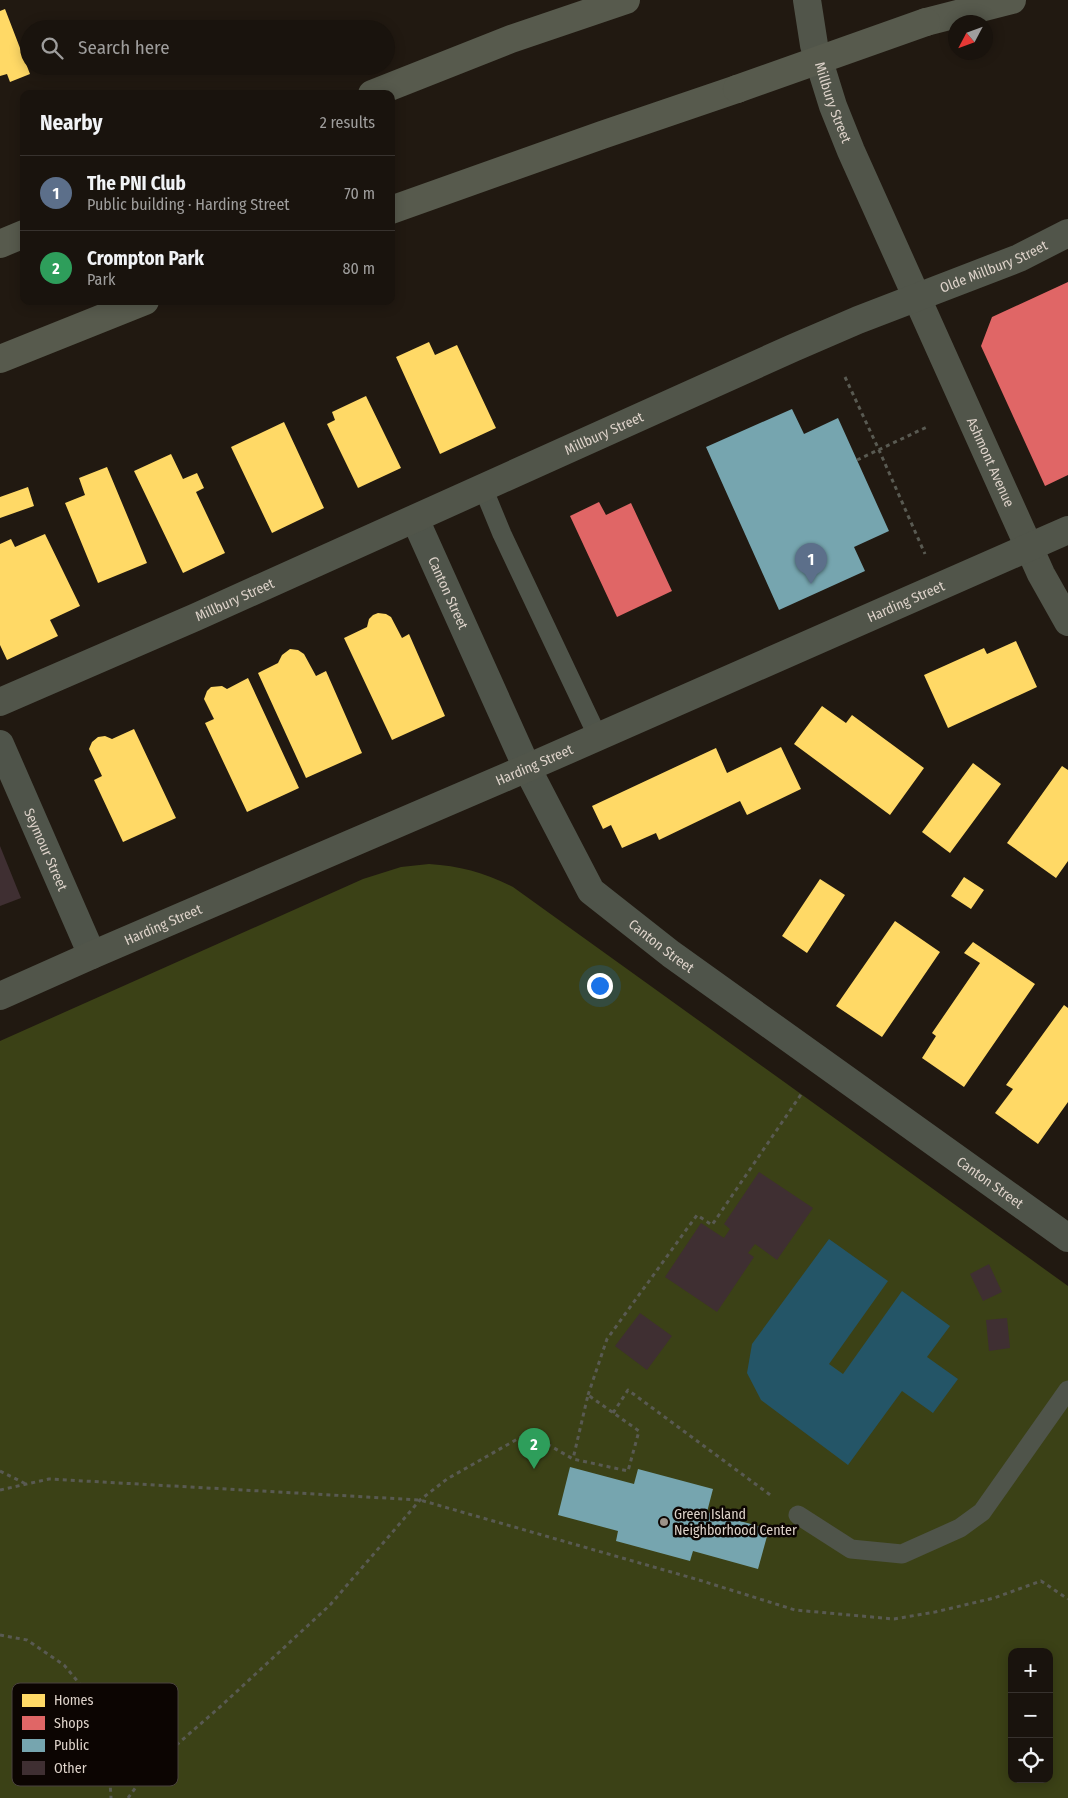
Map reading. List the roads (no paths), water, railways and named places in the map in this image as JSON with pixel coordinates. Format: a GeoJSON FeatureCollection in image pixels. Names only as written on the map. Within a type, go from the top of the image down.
{"type":"FeatureCollection","features":[{"type":"Feature","properties":{"kind":"highway"},"geometry":{"type":"LineString","coordinates":[[382,90],[512,39],[626,0]]}},
{"type":"Feature","properties":{"kind":"highway"},"geometry":{"type":"LineString","coordinates":[[395,209],[926,22],[983,0]]}},
{"type":"Feature","properties":{"kind":"highway"},"geometry":{"type":"LineString","coordinates":[[926,22],[1012,0]]}},
{"type":"Feature","properties":{"kind":"highway"},"geometry":{"type":"LineString","coordinates":[[0,244],[20,236]]}},
{"type":"Feature","properties":{"kind":"highway"},"geometry":{"type":"LineString","coordinates":[[0,359],[135,305]]}},
{"type":"Feature","properties":{"kind":"main road","name":"Millbury Street"},"geometry":{"type":"LineString","coordinates":[[0,702],[415,519],[793,348],[858,320],[918,298],[832,106],[814,45],[807,0]]}},
{"type":"Feature","properties":{"kind":"main road","name":"Olde Millbury Street"},"geometry":{"type":"LineString","coordinates":[[918,298],[1019,258],[1068,233]]}},
{"type":"Feature","properties":{"kind":"main road","name":"Ashmont Avenue"},"geometry":{"type":"LineString","coordinates":[[918,298],[1041,574],[1068,622]]}},
{"type":"Feature","properties":{"kind":"main road","name":"Harding Street"},"geometry":{"type":"LineString","coordinates":[[0,996],[527,768],[1068,530]]}},
{"type":"Feature","properties":{"kind":"street","name":"Canton Street"},"geometry":{"type":"LineString","coordinates":[[415,519],[527,768],[591,891],[671,954],[1068,1238]]}},
{"type":"Feature","properties":{"kind":"street","name":"Seymour Street"},"geometry":{"type":"LineString","coordinates":[[0,744],[92,955]]}},
{"type":"Feature","properties":{"kind":"lane"},"geometry":{"type":"LineString","coordinates":[[483,488],[502,534],[598,737]]}},
{"type":"Feature","properties":{"kind":"lane"},"geometry":{"type":"LineString","coordinates":[[798,1515],[851,1549],[902,1554],[960,1528],[982,1512],[1068,1390]]}},
{"type":"Feature","properties":{"kind":"water"},"geometry":{"type":"Polygon","coordinates":[[[829,1239],[888,1281],[829,1364],[843,1374],[902,1291],[950,1326],[927,1357],[958,1379],[933,1413],[902,1391],[848,1465],[761,1400],[747,1373],[752,1344],[829,1239]]]}},
{"type":"Feature","properties":{"kind":"place","name":"The PNI Club"},"geometry":{"type":"Point","coordinates":[811,584]}},
{"type":"Feature","properties":{"kind":"place","name":"Crompton Park"},"geometry":{"type":"Point","coordinates":[534,1469]}},
{"type":"Feature","properties":{"kind":"place","name":"Green Island Neighborhood Center"},"geometry":{"type":"Point","coordinates":[664,1522]}}]}
